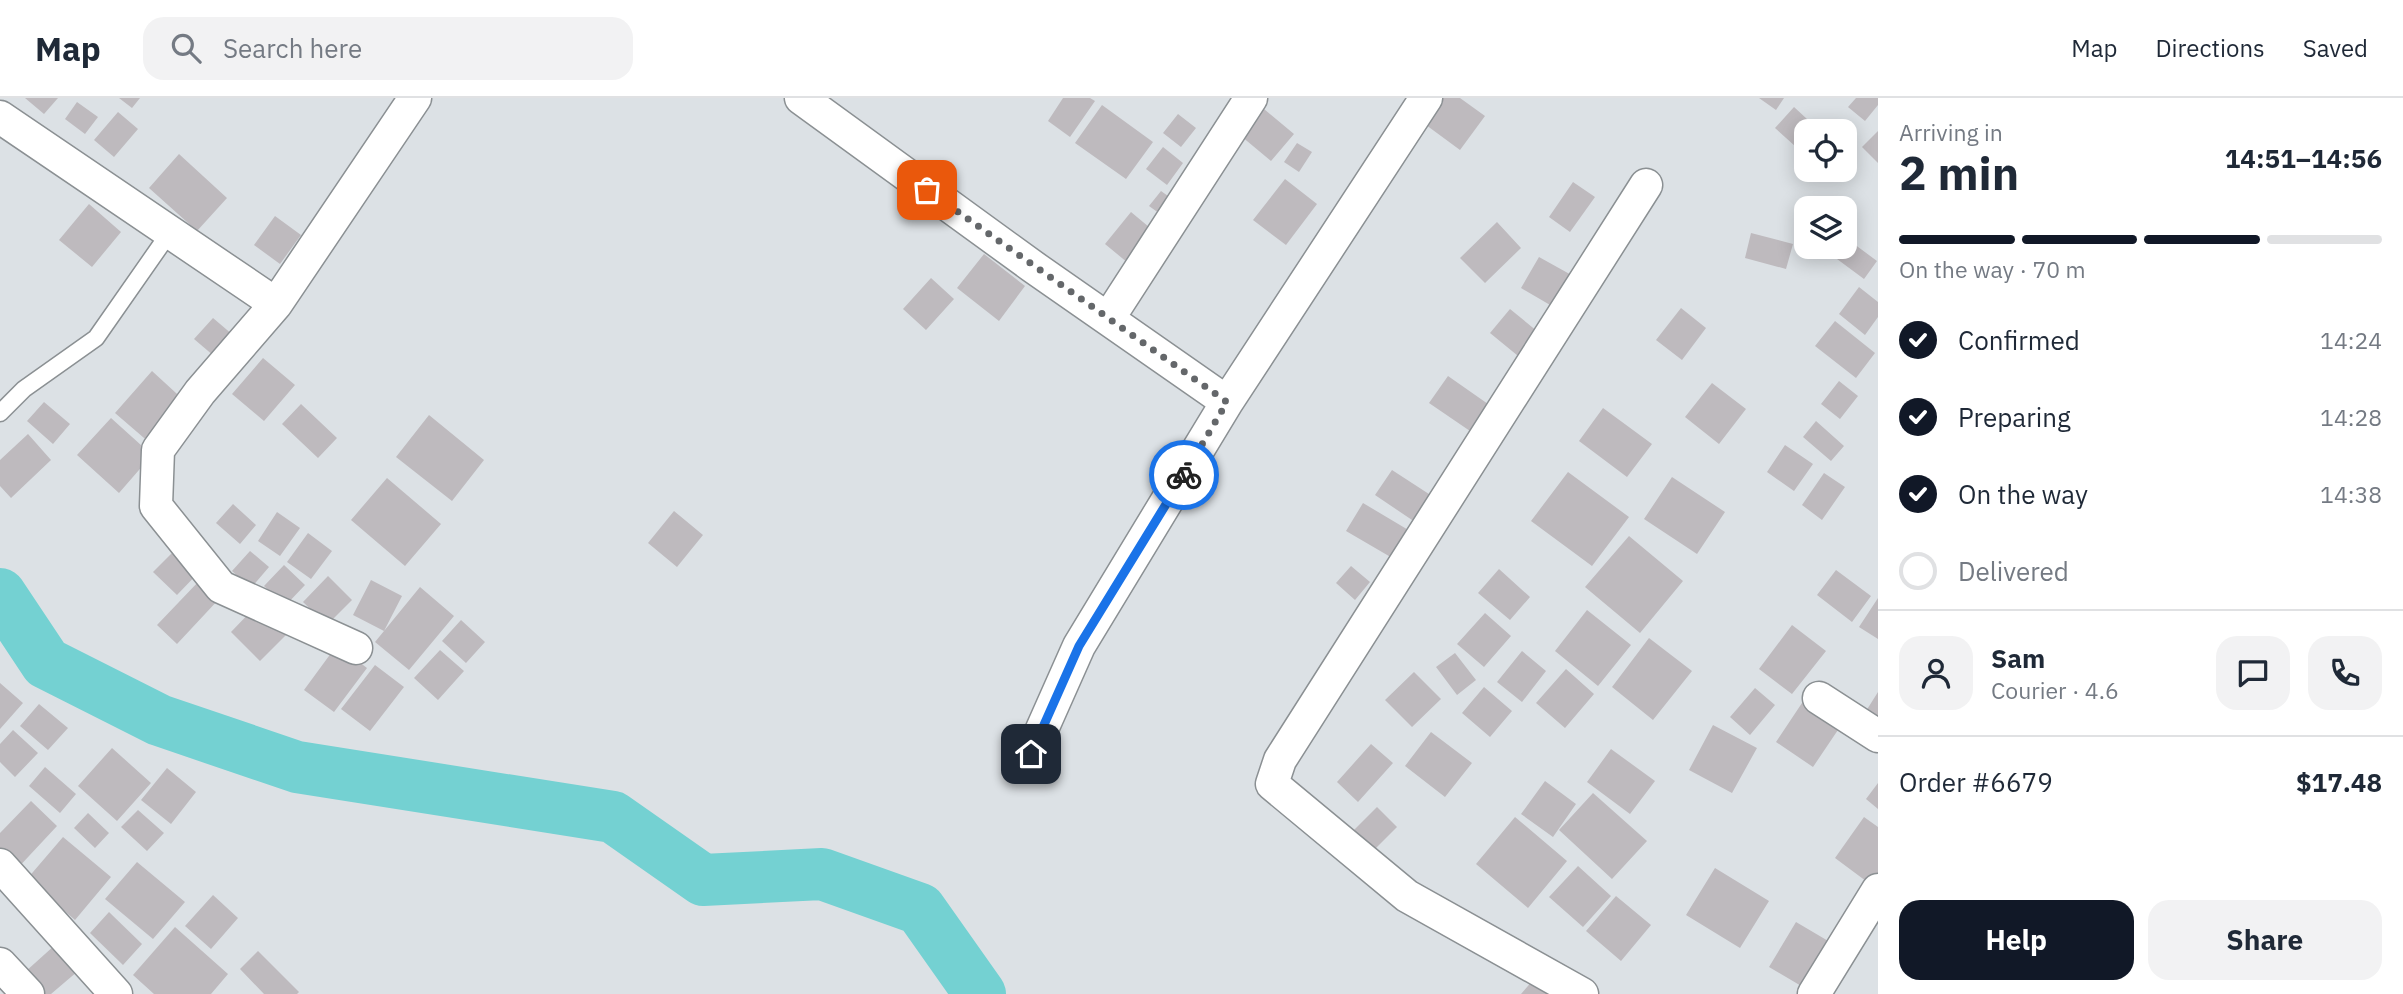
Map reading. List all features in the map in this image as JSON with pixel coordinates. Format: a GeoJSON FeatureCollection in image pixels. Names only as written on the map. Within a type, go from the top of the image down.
{"type":"FeatureCollection","features":[{"type":"Feature","properties":{"kind":"street"},"geometry":{"type":"LineString","coordinates":[[356,648],[221,587],[156,506],[158,450],[200,391],[276,304],[415,98]]}},
{"type":"Feature","properties":{"kind":"street"},"geometry":{"type":"LineString","coordinates":[[801,98],[1227,402]]}},
{"type":"Feature","properties":{"kind":"street"},"geometry":{"type":"LineString","coordinates":[[1108,319],[1251,98]]}},
{"type":"Feature","properties":{"kind":"street"},"geometry":{"type":"LineString","coordinates":[[1031,754],[1079,646],[1227,402],[1426,98]]}},
{"type":"Feature","properties":{"kind":"street"},"geometry":{"type":"LineString","coordinates":[[0,117],[276,304]]}},
{"type":"Feature","properties":{"kind":"street"},"geometry":{"type":"LineString","coordinates":[[1582,994],[1407,896],[1272,784],[1280,760],[1646,185]]}},
{"type":"Feature","properties":{"kind":"street"},"geometry":{"type":"LineString","coordinates":[[1819,698],[1878,736]]}},
{"type":"Feature","properties":{"kind":"street"},"geometry":{"type":"LineString","coordinates":[[0,865],[116,994]]}},
{"type":"Feature","properties":{"kind":"street"},"geometry":{"type":"LineString","coordinates":[[1814,994],[1878,890]]}},
{"type":"Feature","properties":{"kind":"street"},"geometry":{"type":"LineString","coordinates":[[0,964],[28,994]]}},
{"type":"Feature","properties":{"kind":"lane"},"geometry":{"type":"LineString","coordinates":[[0,412],[23,389],[96,338],[170,232]]}},
{"type":"Feature","properties":{"kind":"building"},"geometry":{"type":"Polygon","coordinates":[[[25,98],[58,98],[44,114],[25,98]]]}},
{"type":"Feature","properties":{"kind":"building"},"geometry":{"type":"Polygon","coordinates":[[[119,98],[140,98],[132,108],[119,98]]]}},
{"type":"Feature","properties":{"kind":"building"},"geometry":{"type":"Polygon","coordinates":[[[1063,98],[1090,98],[1095,101],[1070,137],[1048,121],[1063,98]]]}},
{"type":"Feature","properties":{"kind":"building"},"geometry":{"type":"Polygon","coordinates":[[[1440,98],[1460,98],[1485,116],[1460,150],[1422,122],[1440,98]]]}},
{"type":"Feature","properties":{"kind":"building"},"geometry":{"type":"Polygon","coordinates":[[[1759,98],[1784,98],[1776,110],[1759,98]]]}},
{"type":"Feature","properties":{"kind":"building"},"geometry":{"type":"Polygon","coordinates":[[[1856,98],[1878,98],[1878,105],[1865,121],[1848,107],[1856,98]]]}},
{"type":"Feature","properties":{"kind":"building"},"geometry":{"type":"Polygon","coordinates":[[[77,102],[98,117],[85,134],[65,119],[77,102]]]}},
{"type":"Feature","properties":{"kind":"building"},"geometry":{"type":"Polygon","coordinates":[[[1102,105],[1153,142],[1126,179],[1075,143],[1102,105]]]}},
{"type":"Feature","properties":{"kind":"building"},"geometry":{"type":"Polygon","coordinates":[[[1794,107],[1807,119],[1794,119],[1794,145],[1775,128],[1794,107]]]}},
{"type":"Feature","properties":{"kind":"building"},"geometry":{"type":"Polygon","coordinates":[[[1264,109],[1294,134],[1271,161],[1241,136],[1264,109]]]}},
{"type":"Feature","properties":{"kind":"building"},"geometry":{"type":"Polygon","coordinates":[[[118,112],[138,129],[114,157],[94,140],[118,112]]]}},
{"type":"Feature","properties":{"kind":"building"},"geometry":{"type":"Polygon","coordinates":[[[1178,114],[1196,128],[1181,147],[1163,133],[1178,114]]]}},
{"type":"Feature","properties":{"kind":"building"},"geometry":{"type":"Polygon","coordinates":[[[1878,131],[1878,163],[1862,147],[1878,131]]]}},
{"type":"Feature","properties":{"kind":"building"},"geometry":{"type":"Polygon","coordinates":[[[1297,143],[1312,152],[1299,172],[1284,162],[1297,143]]]}},
{"type":"Feature","properties":{"kind":"building"},"geometry":{"type":"Polygon","coordinates":[[[1163,147],[1183,163],[1167,185],[1146,169],[1163,147]]]}},
{"type":"Feature","properties":{"kind":"building"},"geometry":{"type":"Polygon","coordinates":[[[179,154],[227,198],[197,231],[149,188],[179,154]]]}},
{"type":"Feature","properties":{"kind":"building"},"geometry":{"type":"Polygon","coordinates":[[[1285,179],[1317,204],[1286,245],[1253,220],[1285,179]]]}},
{"type":"Feature","properties":{"kind":"building"},"geometry":{"type":"Polygon","coordinates":[[[1573,182],[1595,197],[1570,232],[1549,217],[1573,182]]]}},
{"type":"Feature","properties":{"kind":"building"},"geometry":{"type":"Polygon","coordinates":[[[1161,191],[1175,201],[1163,216],[1149,206],[1161,191]]]}},
{"type":"Feature","properties":{"kind":"building"},"geometry":{"type":"Polygon","coordinates":[[[89,204],[121,232],[92,267],[59,240],[89,204]]]}},
{"type":"Feature","properties":{"kind":"building"},"geometry":{"type":"Polygon","coordinates":[[[1131,212],[1155,232],[1128,263],[1105,244],[1131,212]]]}},
{"type":"Feature","properties":{"kind":"building"},"geometry":{"type":"Polygon","coordinates":[[[275,216],[301,235],[280,264],[254,245],[275,216]]]}},
{"type":"Feature","properties":{"kind":"building"},"geometry":{"type":"Polygon","coordinates":[[[1497,222],[1521,248],[1485,283],[1460,258],[1497,222]]]}},
{"type":"Feature","properties":{"kind":"building"},"geometry":{"type":"Polygon","coordinates":[[[1751,233],[1793,244],[1786,269],[1745,258],[1751,233]]]}},
{"type":"Feature","properties":{"kind":"building"},"geometry":{"type":"Polygon","coordinates":[[[1857,246],[1877,261],[1864,279],[1837,259],[1857,259],[1857,246]]]}},
{"type":"Feature","properties":{"kind":"building"},"geometry":{"type":"Polygon","coordinates":[[[984,254],[1025,286],[999,321],[957,288],[984,254]]]}},
{"type":"Feature","properties":{"kind":"building"},"geometry":{"type":"Polygon","coordinates":[[[1539,257],[1575,277],[1557,309],[1521,288],[1539,257]]]}},
{"type":"Feature","properties":{"kind":"building"},"geometry":{"type":"Polygon","coordinates":[[[931,278],[954,299],[926,330],[903,309],[931,278]]]}},
{"type":"Feature","properties":{"kind":"building"},"geometry":{"type":"Polygon","coordinates":[[[1859,287],[1878,302],[1878,317],[1865,335],[1839,314],[1859,287]]]}},
{"type":"Feature","properties":{"kind":"building"},"geometry":{"type":"Polygon","coordinates":[[[1681,308],[1706,328],[1682,360],[1656,340],[1681,308]]]}},
{"type":"Feature","properties":{"kind":"building"},"geometry":{"type":"Polygon","coordinates":[[[1510,309],[1543,336],[1523,360],[1490,333],[1510,309]]]}},
{"type":"Feature","properties":{"kind":"building"},"geometry":{"type":"Polygon","coordinates":[[[213,318],[240,341],[221,362],[194,339],[213,318]]]}},
{"type":"Feature","properties":{"kind":"building"},"geometry":{"type":"Polygon","coordinates":[[[1835,321],[1875,353],[1856,378],[1815,346],[1835,321]]]}},
{"type":"Feature","properties":{"kind":"building"},"geometry":{"type":"Polygon","coordinates":[[[263,358],[295,385],[264,421],[232,394],[263,358]]]}},
{"type":"Feature","properties":{"kind":"building"},"geometry":{"type":"Polygon","coordinates":[[[152,371],[188,404],[151,444],[115,413],[152,371]]]}},
{"type":"Feature","properties":{"kind":"building"},"geometry":{"type":"Polygon","coordinates":[[[1448,376],[1488,404],[1470,431],[1429,403],[1448,376]]]}},
{"type":"Feature","properties":{"kind":"building"},"geometry":{"type":"Polygon","coordinates":[[[1839,381],[1858,396],[1840,419],[1821,404],[1839,381]]]}},
{"type":"Feature","properties":{"kind":"building"},"geometry":{"type":"Polygon","coordinates":[[[1712,383],[1746,409],[1719,444],[1685,417],[1712,383]]]}},
{"type":"Feature","properties":{"kind":"building"},"geometry":{"type":"Polygon","coordinates":[[[44,402],[70,424],[53,444],[27,421],[44,402]]]}},
{"type":"Feature","properties":{"kind":"building"},"geometry":{"type":"Polygon","coordinates":[[[301,404],[337,438],[318,458],[282,424],[301,404]]]}},
{"type":"Feature","properties":{"kind":"building"},"geometry":{"type":"Polygon","coordinates":[[[1603,408],[1652,444],[1627,477],[1579,441],[1603,408]]]}},
{"type":"Feature","properties":{"kind":"building"},"geometry":{"type":"Polygon","coordinates":[[[429,415],[484,460],[452,501],[396,457],[429,415]]]}},
{"type":"Feature","properties":{"kind":"building"},"geometry":{"type":"Polygon","coordinates":[[[111,418],[152,455],[119,493],[77,455],[111,418]]]}},
{"type":"Feature","properties":{"kind":"building"},"geometry":{"type":"Polygon","coordinates":[[[1816,421],[1844,446],[1831,461],[1803,437],[1816,421]]]}},
{"type":"Feature","properties":{"kind":"building"},"geometry":{"type":"Polygon","coordinates":[[[28,434],[51,460],[11,498],[0,486],[0,460],[28,434]]]}},
{"type":"Feature","properties":{"kind":"building"},"geometry":{"type":"Polygon","coordinates":[[[1785,445],[1813,464],[1794,491],[1767,472],[1785,445]]]}},
{"type":"Feature","properties":{"kind":"building"},"geometry":{"type":"Polygon","coordinates":[[[1392,470],[1432,496],[1415,522],[1375,495],[1392,470]]]}},
{"type":"Feature","properties":{"kind":"building"},"geometry":{"type":"Polygon","coordinates":[[[1568,472],[1629,517],[1592,566],[1531,521],[1568,472]]]}},
{"type":"Feature","properties":{"kind":"building"},"geometry":{"type":"Polygon","coordinates":[[[1824,473],[1845,487],[1822,520],[1802,505],[1824,473]]]}},
{"type":"Feature","properties":{"kind":"building"},"geometry":{"type":"Polygon","coordinates":[[[1672,477],[1725,512],[1697,554],[1644,519],[1672,477]]]}},
{"type":"Feature","properties":{"kind":"building"},"geometry":{"type":"Polygon","coordinates":[[[387,478],[441,524],[405,566],[351,520],[387,478]]]}},
{"type":"Feature","properties":{"kind":"building"},"geometry":{"type":"Polygon","coordinates":[[[1363,503],[1410,531],[1394,559],[1346,531],[1363,503]]]}},
{"type":"Feature","properties":{"kind":"building"},"geometry":{"type":"Polygon","coordinates":[[[233,504],[256,525],[240,544],[216,523],[233,504]]]}},
{"type":"Feature","properties":{"kind":"building"},"geometry":{"type":"Polygon","coordinates":[[[674,511],[703,535],[677,567],[648,543],[674,511]]]}},
{"type":"Feature","properties":{"kind":"building"},"geometry":{"type":"Polygon","coordinates":[[[277,512],[300,528],[280,556],[258,541],[277,512]]]}},
{"type":"Feature","properties":{"kind":"building"},"geometry":{"type":"Polygon","coordinates":[[[308,533],[332,551],[311,579],[287,562],[308,533]]]}},
{"type":"Feature","properties":{"kind":"building"},"geometry":{"type":"Polygon","coordinates":[[[1629,536],[1683,581],[1640,633],[1585,587],[1629,536]]]}},
{"type":"Feature","properties":{"kind":"building"},"geometry":{"type":"Polygon","coordinates":[[[178,547],[201,570],[177,595],[153,572],[178,547]]]}},
{"type":"Feature","properties":{"kind":"building"},"geometry":{"type":"Polygon","coordinates":[[[250,551],[269,567],[251,588],[232,571],[250,551]]]}},
{"type":"Feature","properties":{"kind":"building"},"geometry":{"type":"Polygon","coordinates":[[[284,565],[305,585],[285,606],[264,586],[284,565]]]}},
{"type":"Feature","properties":{"kind":"building"},"geometry":{"type":"Polygon","coordinates":[[[1351,566],[1370,582],[1355,600],[1336,583],[1351,566]]]}},
{"type":"Feature","properties":{"kind":"building"},"geometry":{"type":"Polygon","coordinates":[[[1499,569],[1530,597],[1510,620],[1478,593],[1499,569]]]}},
{"type":"Feature","properties":{"kind":"building"},"geometry":{"type":"Polygon","coordinates":[[[1836,570],[1871,596],[1852,622],[1817,595],[1836,570]]]}},
{"type":"Feature","properties":{"kind":"building"},"geometry":{"type":"Polygon","coordinates":[[[328,576],[352,600],[327,625],[303,602],[328,576]]]}},
{"type":"Feature","properties":{"kind":"building"},"geometry":{"type":"Polygon","coordinates":[[[200,580],[219,599],[177,644],[157,625],[200,580]]]}},
{"type":"Feature","properties":{"kind":"building"},"geometry":{"type":"Polygon","coordinates":[[[371,580],[402,596],[384,631],[353,615],[371,580]]]}},
{"type":"Feature","properties":{"kind":"building"},"geometry":{"type":"Polygon","coordinates":[[[420,587],[454,616],[409,670],[375,642],[420,587]]]}},
{"type":"Feature","properties":{"kind":"building"},"geometry":{"type":"Polygon","coordinates":[[[1878,598],[1878,639],[1859,627],[1878,598]]]}},
{"type":"Feature","properties":{"kind":"building"},"geometry":{"type":"Polygon","coordinates":[[[256,606],[286,635],[260,661],[231,632],[256,606]]]}},
{"type":"Feature","properties":{"kind":"building"},"geometry":{"type":"Polygon","coordinates":[[[1587,610],[1631,645],[1598,686],[1555,651],[1587,610]]]}},
{"type":"Feature","properties":{"kind":"building"},"geometry":{"type":"Polygon","coordinates":[[[1485,613],[1511,636],[1484,667],[1457,644],[1485,613]]]}},
{"type":"Feature","properties":{"kind":"building"},"geometry":{"type":"Polygon","coordinates":[[[461,620],[485,642],[466,663],[442,641],[461,620]]]}},
{"type":"Feature","properties":{"kind":"building"},"geometry":{"type":"Polygon","coordinates":[[[1792,625],[1826,651],[1792,694],[1759,669],[1792,625]]]}},
{"type":"Feature","properties":{"kind":"building"},"geometry":{"type":"Polygon","coordinates":[[[1649,638],[1692,671],[1653,720],[1612,687],[1649,638]]]}},
{"type":"Feature","properties":{"kind":"building"},"geometry":{"type":"Polygon","coordinates":[[[337,645],[367,668],[334,712],[304,690],[337,645]]]}},
{"type":"Feature","properties":{"kind":"building"},"geometry":{"type":"Polygon","coordinates":[[[440,650],[464,671],[438,700],[414,678],[440,650]]]}},
{"type":"Feature","properties":{"kind":"building"},"geometry":{"type":"Polygon","coordinates":[[[1522,651],[1546,671],[1522,702],[1497,682],[1522,651]]]}},
{"type":"Feature","properties":{"kind":"building"},"geometry":{"type":"Polygon","coordinates":[[[1455,653],[1476,680],[1457,695],[1436,667],[1455,653]]]}},
{"type":"Feature","properties":{"kind":"building"},"geometry":{"type":"Polygon","coordinates":[[[375,665],[404,687],[370,731],[341,709],[375,665]]]}},
{"type":"Feature","properties":{"kind":"building"},"geometry":{"type":"Polygon","coordinates":[[[1566,669],[1594,694],[1565,728],[1536,703],[1566,669]]]}},
{"type":"Feature","properties":{"kind":"building"},"geometry":{"type":"Polygon","coordinates":[[[1414,672],[1441,699],[1412,727],[1385,700],[1414,672]]]}},
{"type":"Feature","properties":{"kind":"building"},"geometry":{"type":"Polygon","coordinates":[[[0,683],[23,703],[0,729],[0,683]]]}},
{"type":"Feature","properties":{"kind":"building"},"geometry":{"type":"Polygon","coordinates":[[[1484,687],[1512,711],[1490,737],[1462,713],[1484,687]]]}},
{"type":"Feature","properties":{"kind":"building"},"geometry":{"type":"Polygon","coordinates":[[[1755,688],[1775,705],[1750,735],[1730,717],[1755,688]]]}},
{"type":"Feature","properties":{"kind":"building"},"geometry":{"type":"Polygon","coordinates":[[[1878,692],[1878,729],[1861,719],[1878,692]]]}},
{"type":"Feature","properties":{"kind":"building"},"geometry":{"type":"Polygon","coordinates":[[[1804,700],[1842,724],[1813,767],[1776,742],[1804,700]]]}},
{"type":"Feature","properties":{"kind":"building"},"geometry":{"type":"Polygon","coordinates":[[[39,704],[68,728],[48,750],[20,726],[39,704]]]}},
{"type":"Feature","properties":{"kind":"building"},"geometry":{"type":"Polygon","coordinates":[[[1713,725],[1757,748],[1732,793],[1689,770],[1713,725]]]}},
{"type":"Feature","properties":{"kind":"building"},"geometry":{"type":"Polygon","coordinates":[[[13,730],[38,753],[15,777],[0,762],[0,744],[13,730]]]}},
{"type":"Feature","properties":{"kind":"building"},"geometry":{"type":"Polygon","coordinates":[[[1431,732],[1472,763],[1445,797],[1405,766],[1431,732]]]}},
{"type":"Feature","properties":{"kind":"building"},"geometry":{"type":"Polygon","coordinates":[[[1371,744],[1393,763],[1358,802],[1337,782],[1371,744]]]}},
{"type":"Feature","properties":{"kind":"building"},"geometry":{"type":"Polygon","coordinates":[[[112,748],[151,783],[117,821],[78,786],[112,748]]]}},
{"type":"Feature","properties":{"kind":"building"},"geometry":{"type":"Polygon","coordinates":[[[1611,749],[1655,781],[1630,814],[1587,782],[1611,749]]]}},
{"type":"Feature","properties":{"kind":"building"},"geometry":{"type":"Polygon","coordinates":[[[45,767],[76,794],[60,813],[29,786],[45,767]]]}},
{"type":"Feature","properties":{"kind":"building"},"geometry":{"type":"Polygon","coordinates":[[[167,768],[196,792],[171,824],[141,800],[167,768]]]}},
{"type":"Feature","properties":{"kind":"building"},"geometry":{"type":"Polygon","coordinates":[[[1545,781],[1576,804],[1553,837],[1521,814],[1545,781]]]}},
{"type":"Feature","properties":{"kind":"building"},"geometry":{"type":"Polygon","coordinates":[[[1878,783],[1878,809],[1866,799],[1878,783]]]}},
{"type":"Feature","properties":{"kind":"building"},"geometry":{"type":"Polygon","coordinates":[[[1593,793],[1647,841],[1612,879],[1559,830],[1593,793]]]}},
{"type":"Feature","properties":{"kind":"building"},"geometry":{"type":"Polygon","coordinates":[[[31,801],[57,826],[15,871],[0,856],[0,833],[31,801]]]}},
{"type":"Feature","properties":{"kind":"building"},"geometry":{"type":"Polygon","coordinates":[[[1377,807],[1397,827],[1369,855],[1349,835],[1377,807]]]}},
{"type":"Feature","properties":{"kind":"building"},"geometry":{"type":"Polygon","coordinates":[[[138,810],[164,833],[147,851],[121,827],[138,810]]]}},
{"type":"Feature","properties":{"kind":"building"},"geometry":{"type":"Polygon","coordinates":[[[88,813],[109,833],[95,848],[74,828],[88,813]]]}},
{"type":"Feature","properties":{"kind":"building"},"geometry":{"type":"Polygon","coordinates":[[[1515,817],[1567,861],[1528,908],[1476,864],[1515,817]]]}},
{"type":"Feature","properties":{"kind":"building"},"geometry":{"type":"Polygon","coordinates":[[[1864,817],[1878,827],[1878,882],[1874,887],[1835,858],[1864,817]]]}},
{"type":"Feature","properties":{"kind":"building"},"geometry":{"type":"Polygon","coordinates":[[[63,837],[111,877],[75,920],[27,879],[63,837]]]}},
{"type":"Feature","properties":{"kind":"building"},"geometry":{"type":"Polygon","coordinates":[[[137,862],[185,902],[153,939],[105,899],[137,862]]]}},
{"type":"Feature","properties":{"kind":"building"},"geometry":{"type":"Polygon","coordinates":[[[1578,866],[1611,896],[1583,927],[1549,897],[1578,866]]]}},
{"type":"Feature","properties":{"kind":"building"},"geometry":{"type":"Polygon","coordinates":[[[1715,868],[1769,901],[1740,948],[1686,915],[1715,868]]]}},
{"type":"Feature","properties":{"kind":"building"},"geometry":{"type":"Polygon","coordinates":[[[213,895],[238,918],[211,949],[185,926],[213,895]]]}},
{"type":"Feature","properties":{"kind":"building"},"geometry":{"type":"Polygon","coordinates":[[[1616,896],[1651,925],[1621,961],[1586,931],[1616,896]]]}},
{"type":"Feature","properties":{"kind":"building"},"geometry":{"type":"Polygon","coordinates":[[[109,912],[142,944],[123,965],[90,933],[109,912]]]}},
{"type":"Feature","properties":{"kind":"building"},"geometry":{"type":"Polygon","coordinates":[[[1796,922],[1835,945],[1808,990],[1769,967],[1796,922]]]}},
{"type":"Feature","properties":{"kind":"building"},"geometry":{"type":"Polygon","coordinates":[[[175,927],[228,974],[211,994],[154,994],[133,975],[175,927]]]}},
{"type":"Feature","properties":{"kind":"building"},"geometry":{"type":"Polygon","coordinates":[[[55,945],[78,971],[51,994],[45,994],[25,972],[55,945]]]}},
{"type":"Feature","properties":{"kind":"building"},"geometry":{"type":"Polygon","coordinates":[[[258,951],[299,992],[297,994],[264,994],[240,969],[258,951]]]}},
{"type":"Feature","properties":{"kind":"building"},"geometry":{"type":"Polygon","coordinates":[[[1534,979],[1551,994],[1521,994],[1534,979]]]}},
{"type":"Feature","properties":{"kind":"waterway"},"geometry":{"type":"LineString","coordinates":[[0,594],[46,663],[159,720],[297,767],[613,817],[703,880],[822,874],[920,909],[980,994]]}},
{"type":"Feature","properties":{"kind":"way so far"},"geometry":{"type":"LineString","coordinates":[[927,190],[1227,402],[1184,475]]}},
{"type":"Feature","properties":{"kind":"route"},"geometry":{"type":"LineString","coordinates":[[1031,754],[1079,646],[1184,475]]}}]}
